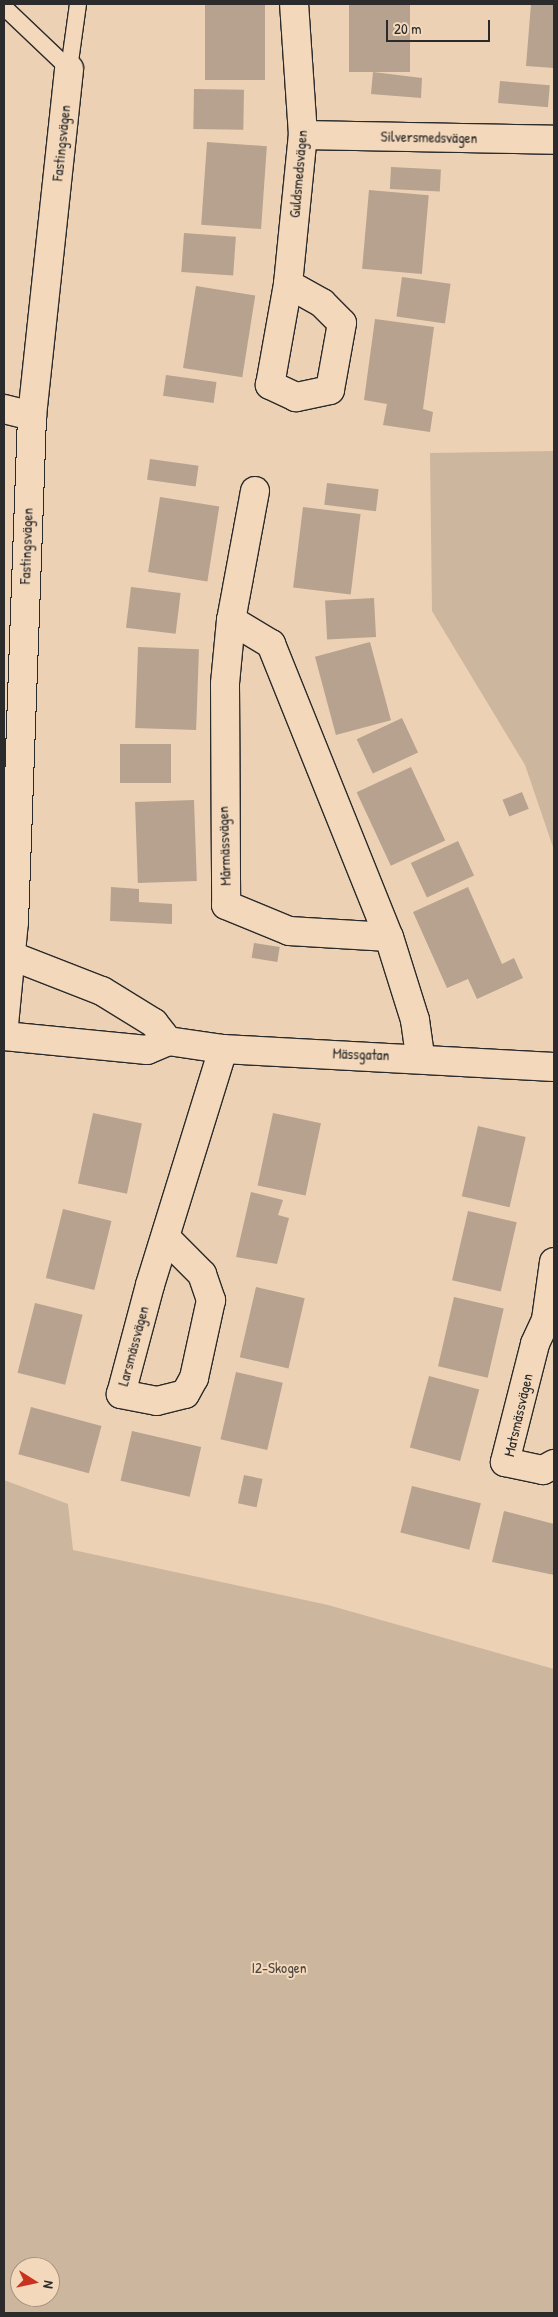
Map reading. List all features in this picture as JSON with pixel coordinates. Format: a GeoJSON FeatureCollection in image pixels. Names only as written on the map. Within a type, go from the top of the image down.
{"type":"FeatureCollection","features":[{"type":"Feature","properties":{"kind":"street","name":"Guldsmedsvägen"},"geometry":{"type":"LineString","coordinates":[[288,284],[303,135],[294,4]]}},
{"type":"Feature","properties":{"kind":"street","name":"Fastingsvägen"},"geometry":{"type":"LineString","coordinates":[[4,1025],[12,956],[9,827],[32,416],[69,69]]}},
{"type":"Feature","properties":{"kind":"street","name":"Silversmedsvägen"},"geometry":{"type":"LineString","coordinates":[[303,135],[554,140]]}},
{"type":"Feature","properties":{"kind":"street"},"geometry":{"type":"LineString","coordinates":[[4,409],[32,416]]}},
{"type":"Feature","properties":{"kind":"street","name":"Mårmässvägen"},"geometry":{"type":"LineString","coordinates":[[255,491],[231,620],[222,793],[226,905],[289,931],[389,937]]}},
{"type":"Feature","properties":{"kind":"street"},"geometry":{"type":"LineString","coordinates":[[231,620],[271,644],[389,937],[415,1020],[420,1057]]}},
{"type":"Feature","properties":{"kind":"street"},"geometry":{"type":"LineString","coordinates":[[4,1036],[147,1050],[168,1041],[154,1023],[102,990],[12,956]]}},
{"type":"Feature","properties":{"kind":"street","name":"Mässgatan"},"geometry":{"type":"LineString","coordinates":[[168,1041],[223,1050],[420,1057],[554,1067]]}},
{"type":"Feature","properties":{"kind":"street","name":"Larsmässvägen"},"geometry":{"type":"LineString","coordinates":[[166,1238],[202,1274],[211,1300],[194,1378],[185,1394],[157,1401],[120,1394],[166,1238],[223,1050]]}},
{"type":"Feature","properties":{"kind":"street","name":"Matsmässvägen"},"geometry":{"type":"LineString","coordinates":[[554,1262],[550,1324],[536,1344],[505,1462],[542,1470],[554,1464]]}},
{"type":"Feature","properties":{"kind":"lane","name":"Fastingsvägen"},"geometry":{"type":"LineString","coordinates":[[69,69],[78,4]]}},
{"type":"Feature","properties":{"kind":"lane"},"geometry":{"type":"LineString","coordinates":[[4,7],[69,69]]}},
{"type":"Feature","properties":{"kind":"green space"},"geometry":{"type":"Polygon","coordinates":[[[554,451],[554,850],[525,765],[432,611],[430,453],[554,451]]]}},
{"type":"Feature","properties":{"kind":"green space","name":"I2-Skogen"},"geometry":{"type":"Polygon","coordinates":[[[4,1480],[68,1504],[73,1550],[328,1605],[554,1669],[554,2313],[4,2313],[4,1480]]]}},
{"type":"Feature","properties":{"kind":"building"},"geometry":{"type":"Polygon","coordinates":[[[205,4],[265,4],[265,80],[205,80],[205,4]]]}},
{"type":"Feature","properties":{"kind":"building"},"geometry":{"type":"Polygon","coordinates":[[[349,4],[410,4],[410,72],[349,72],[349,4]]]}},
{"type":"Feature","properties":{"kind":"building"},"geometry":{"type":"Polygon","coordinates":[[[531,4],[554,4],[554,68],[526,66],[531,4]]]}},
{"type":"Feature","properties":{"kind":"building"},"geometry":{"type":"Polygon","coordinates":[[[373,72],[422,78],[421,98],[371,94],[373,72]]]}},
{"type":"Feature","properties":{"kind":"building"},"geometry":{"type":"Polygon","coordinates":[[[500,81],[550,85],[548,107],[498,103],[500,81]]]}},
{"type":"Feature","properties":{"kind":"building"},"geometry":{"type":"Polygon","coordinates":[[[194,89],[244,90],[243,130],[193,129],[194,89]]]}},
{"type":"Feature","properties":{"kind":"building"},"geometry":{"type":"Polygon","coordinates":[[[207,142],[267,146],[261,229],[201,225],[207,142]]]}},
{"type":"Feature","properties":{"kind":"building"},"geometry":{"type":"Polygon","coordinates":[[[391,167],[441,170],[440,192],[390,189],[391,167]]]}},
{"type":"Feature","properties":{"kind":"building"},"geometry":{"type":"Polygon","coordinates":[[[369,190],[429,195],[422,274],[362,269],[369,190]]]}},
{"type":"Feature","properties":{"kind":"building"},"geometry":{"type":"Polygon","coordinates":[[[184,233],[236,237],[233,276],[181,272],[184,233]]]}},
{"type":"Feature","properties":{"kind":"building"},"geometry":{"type":"Polygon","coordinates":[[[402,277],[451,284],[445,323],[396,317],[402,277]]]}},
{"type":"Feature","properties":{"kind":"building"},"geometry":{"type":"Polygon","coordinates":[[[196,286],[255,295],[242,377],[183,368],[196,286]]]}},
{"type":"Feature","properties":{"kind":"building"},"geometry":{"type":"Polygon","coordinates":[[[375,319],[434,327],[423,409],[433,412],[430,432],[383,425],[387,404],[364,400],[375,319]]]}},
{"type":"Feature","properties":{"kind":"building"},"geometry":{"type":"Polygon","coordinates":[[[166,375],[217,382],[214,403],[163,396],[166,375]]]}},
{"type":"Feature","properties":{"kind":"building"},"geometry":{"type":"Polygon","coordinates":[[[150,459],[199,466],[196,487],[147,480],[150,459]]]}},
{"type":"Feature","properties":{"kind":"building"},"geometry":{"type":"Polygon","coordinates":[[[327,483],[379,489],[376,511],[324,505],[327,483]]]}},
{"type":"Feature","properties":{"kind":"building"},"geometry":{"type":"Polygon","coordinates":[[[160,497],[219,506],[207,581],[148,572],[160,497]]]}},
{"type":"Feature","properties":{"kind":"building"},"geometry":{"type":"Polygon","coordinates":[[[303,507],[361,514],[351,594],[293,587],[303,507]]]}},
{"type":"Feature","properties":{"kind":"building"},"geometry":{"type":"Polygon","coordinates":[[[131,587],[181,593],[176,634],[126,628],[131,587]]]}},
{"type":"Feature","properties":{"kind":"building"},"geometry":{"type":"Polygon","coordinates":[[[374,598],[376,637],[327,640],[325,601],[374,598]]]}},
{"type":"Feature","properties":{"kind":"building"},"geometry":{"type":"Polygon","coordinates":[[[370,642],[391,720],[336,735],[315,657],[370,642]]]}},
{"type":"Feature","properties":{"kind":"building"},"geometry":{"type":"Polygon","coordinates":[[[138,647],[199,649],[196,730],[135,728],[138,647]]]}},
{"type":"Feature","properties":{"kind":"building"},"geometry":{"type":"Polygon","coordinates":[[[402,718],[418,752],[373,774],[357,739],[402,718]]]}},
{"type":"Feature","properties":{"kind":"building"},"geometry":{"type":"Polygon","coordinates":[[[120,744],[171,744],[171,783],[120,783],[120,744]]]}},
{"type":"Feature","properties":{"kind":"building"},"geometry":{"type":"Polygon","coordinates":[[[411,767],[445,840],[391,866],[357,792],[411,767]]]}},
{"type":"Feature","properties":{"kind":"building"},"geometry":{"type":"Polygon","coordinates":[[[522,792],[529,809],[509,817],[503,800],[522,792]]]}},
{"type":"Feature","properties":{"kind":"building"},"geometry":{"type":"Polygon","coordinates":[[[194,800],[197,881],[138,883],[135,802],[194,800]]]}},
{"type":"Feature","properties":{"kind":"building"},"geometry":{"type":"Polygon","coordinates":[[[458,841],[474,875],[427,897],[411,863],[458,841]]]}},
{"type":"Feature","properties":{"kind":"building"},"geometry":{"type":"Polygon","coordinates":[[[111,887],[139,889],[139,902],[172,904],[172,924],[110,921],[111,887]]]}},
{"type":"Feature","properties":{"kind":"building"},"geometry":{"type":"Polygon","coordinates":[[[468,887],[502,964],[514,958],[523,978],[477,999],[468,979],[447,988],[413,912],[468,887]]]}},
{"type":"Feature","properties":{"kind":"building"},"geometry":{"type":"Polygon","coordinates":[[[254,943],[280,947],[277,962],[252,958],[254,943]]]}},
{"type":"Feature","properties":{"kind":"building"},"geometry":{"type":"Polygon","coordinates":[[[93,1113],[142,1123],[127,1194],[78,1183],[93,1113]]]}},
{"type":"Feature","properties":{"kind":"building"},"geometry":{"type":"Polygon","coordinates":[[[273,1113],[321,1123],[306,1196],[258,1185],[273,1113]]]}},
{"type":"Feature","properties":{"kind":"building"},"geometry":{"type":"Polygon","coordinates":[[[478,1126],[526,1137],[510,1207],[462,1196],[478,1126]]]}},
{"type":"Feature","properties":{"kind":"building"},"geometry":{"type":"Polygon","coordinates":[[[251,1192],[283,1200],[278,1215],[289,1218],[277,1264],[236,1257],[251,1192]]]}},
{"type":"Feature","properties":{"kind":"building"},"geometry":{"type":"Polygon","coordinates":[[[63,1209],[112,1221],[94,1290],[46,1278],[63,1209]]]}},
{"type":"Feature","properties":{"kind":"building"},"geometry":{"type":"Polygon","coordinates":[[[468,1211],[517,1222],[501,1291],[452,1280],[468,1211]]]}},
{"type":"Feature","properties":{"kind":"building"},"geometry":{"type":"Polygon","coordinates":[[[256,1287],[305,1298],[289,1368],[240,1357],[256,1287]]]}},
{"type":"Feature","properties":{"kind":"building"},"geometry":{"type":"Polygon","coordinates":[[[454,1297],[504,1308],[488,1378],[438,1366],[454,1297]]]}},
{"type":"Feature","properties":{"kind":"building"},"geometry":{"type":"Polygon","coordinates":[[[35,1303],[83,1315],[65,1385],[18,1373],[35,1303]]]}},
{"type":"Feature","properties":{"kind":"building"},"geometry":{"type":"Polygon","coordinates":[[[236,1372],[283,1383],[267,1450],[220,1439],[236,1372]]]}},
{"type":"Feature","properties":{"kind":"building"},"geometry":{"type":"Polygon","coordinates":[[[429,1376],[479,1389],[460,1461],[410,1447],[429,1376]]]}},
{"type":"Feature","properties":{"kind":"building"},"geometry":{"type":"Polygon","coordinates":[[[31,1407],[102,1426],[89,1473],[18,1454],[31,1407]]]}},
{"type":"Feature","properties":{"kind":"building"},"geometry":{"type":"Polygon","coordinates":[[[132,1431],[201,1447],[190,1497],[121,1481],[132,1431]]]}},
{"type":"Feature","properties":{"kind":"building"},"geometry":{"type":"Polygon","coordinates":[[[244,1475],[263,1479],[257,1507],[238,1503],[244,1475]]]}},
{"type":"Feature","properties":{"kind":"building"},"geometry":{"type":"Polygon","coordinates":[[[412,1486],[481,1503],[469,1550],[400,1533],[412,1486]]]}},
{"type":"Feature","properties":{"kind":"building"},"geometry":{"type":"Polygon","coordinates":[[[504,1511],[554,1524],[554,1575],[492,1562],[504,1511]]]}}]}
